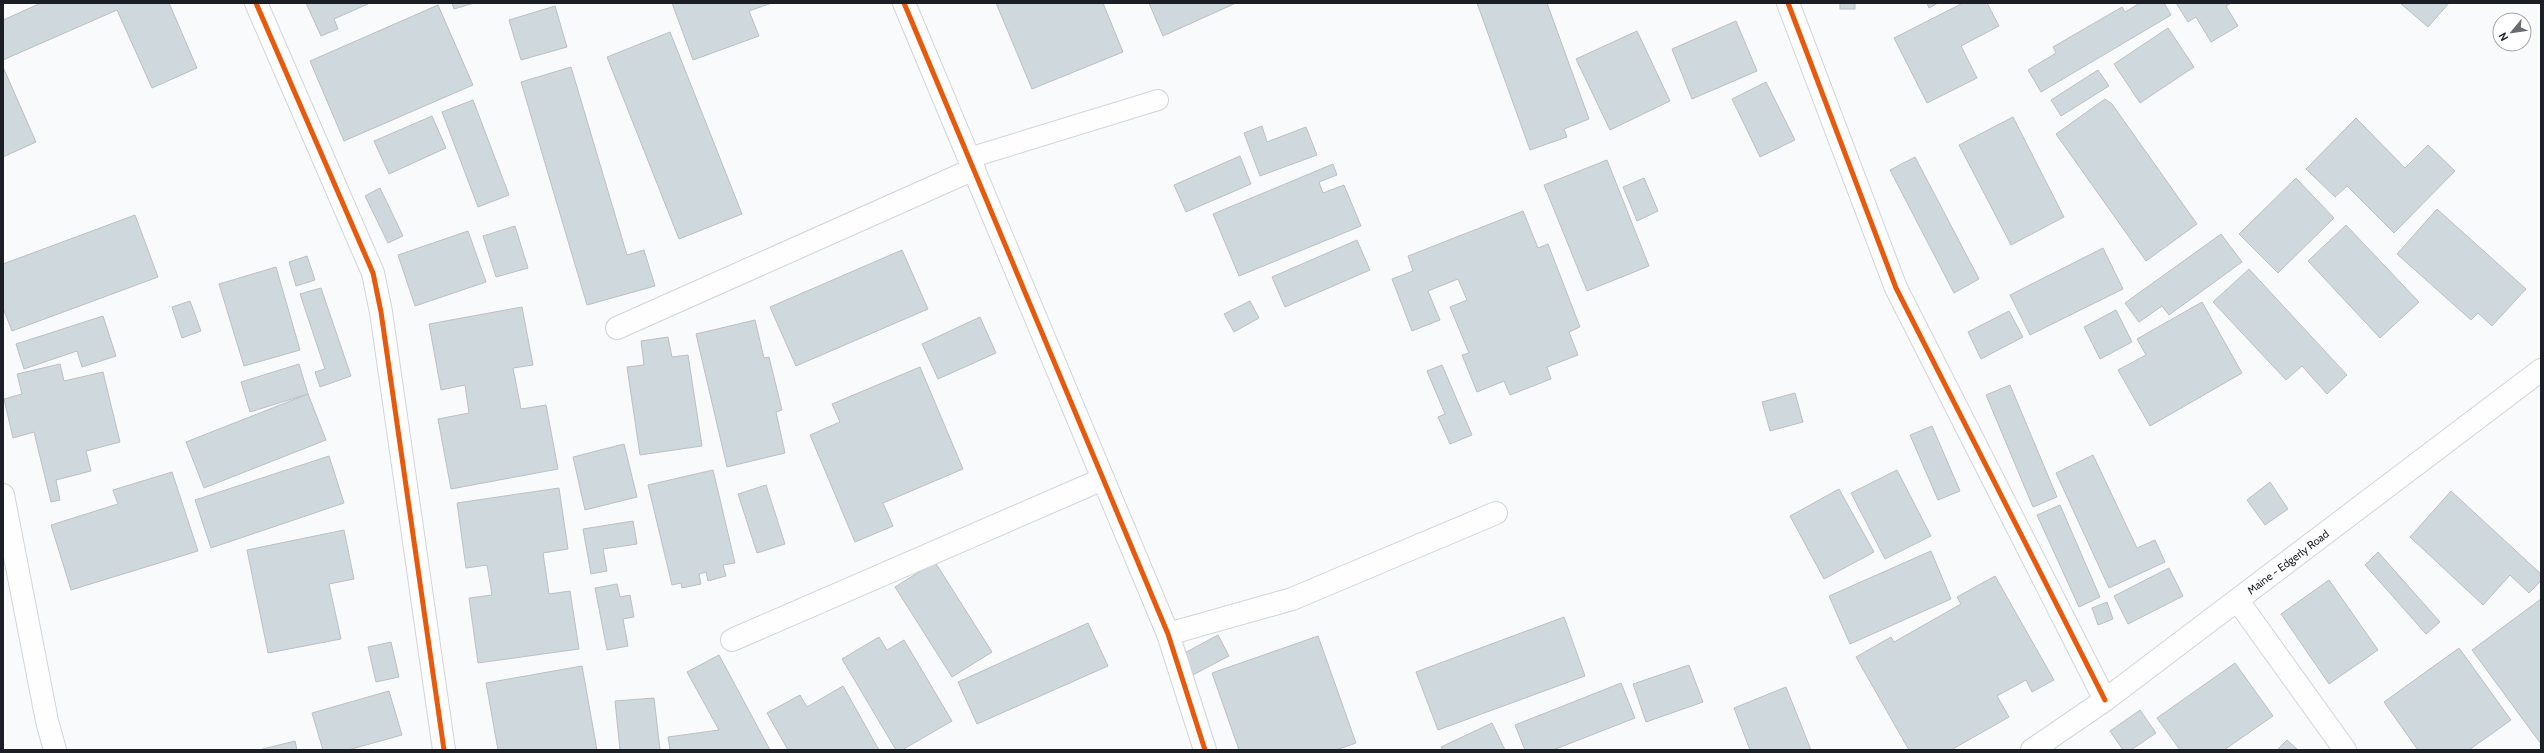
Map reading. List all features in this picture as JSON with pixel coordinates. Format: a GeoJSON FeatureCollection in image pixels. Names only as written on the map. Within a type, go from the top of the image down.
{"type":"FeatureCollection","features":[{"type":"Feature","properties":{"kind":"street"},"geometry":{"type":"LineString","coordinates":[[256,3],[373,273],[381,312],[444,750]]}},
{"type":"Feature","properties":{"kind":"street"},"geometry":{"type":"LineString","coordinates":[[904,3],[1168,634],[1205,750]]}},
{"type":"Feature","properties":{"kind":"street"},"geometry":{"type":"LineString","coordinates":[[1788,3],[1896,288],[2105,700]]}},
{"type":"Feature","properties":{"kind":"street"},"geometry":{"type":"LineString","coordinates":[[617,328],[972,164]]}},
{"type":"Feature","properties":{"kind":"street","name":"Maine - Edgerly Road"},"geometry":{"type":"LineString","coordinates":[[2032,750],[2105,700],[2238,601],[2541,370]]}},
{"type":"Feature","properties":{"kind":"street"},"geometry":{"type":"LineString","coordinates":[[732,640],[1103,479]]}},
{"type":"Feature","properties":{"kind":"street"},"geometry":{"type":"LineString","coordinates":[[3,495],[47,721],[55,750]]}},
{"type":"Feature","properties":{"kind":"street"},"geometry":{"type":"LineString","coordinates":[[1168,634],[1292,599],[1496,513]]}},
{"type":"Feature","properties":{"kind":"street"},"geometry":{"type":"LineString","coordinates":[[2238,601],[2345,750]]}},
{"type":"Feature","properties":{"kind":"lane"},"geometry":{"type":"LineString","coordinates":[[972,164],[1158,100]]}},
{"type":"Feature","properties":{"kind":"building"},"geometry":{"type":"Polygon","coordinates":[[[41,3],[169,3],[197,68],[152,88],[117,10],[3,60],[3,20],[41,3]]]}},
{"type":"Feature","properties":{"kind":"building"},"geometry":{"type":"Polygon","coordinates":[[[306,3],[370,3],[334,19],[338,29],[321,36],[306,3]]]}},
{"type":"Feature","properties":{"kind":"building"},"geometry":{"type":"Polygon","coordinates":[[[452,3],[474,3],[454,9],[452,3]]]}},
{"type":"Feature","properties":{"kind":"building"},"geometry":{"type":"Polygon","coordinates":[[[672,3],[772,3],[749,11],[759,36],[693,60],[672,3]]]}},
{"type":"Feature","properties":{"kind":"building"},"geometry":{"type":"Polygon","coordinates":[[[996,3],[1103,3],[1123,52],[1032,89],[996,3]]]}},
{"type":"Feature","properties":{"kind":"building"},"geometry":{"type":"Polygon","coordinates":[[[1149,3],[1236,3],[1163,36],[1149,3]]]}},
{"type":"Feature","properties":{"kind":"building"},"geometry":{"type":"Polygon","coordinates":[[[1477,3],[1547,3],[1589,119],[1564,129],[1567,137],[1530,150],[1477,3]]]}},
{"type":"Feature","properties":{"kind":"building"},"geometry":{"type":"Polygon","coordinates":[[[1840,3],[1855,3],[1855,9],[1840,9],[1840,3]]]}},
{"type":"Feature","properties":{"kind":"building"},"geometry":{"type":"Polygon","coordinates":[[[1927,3],[1938,3],[1929,8],[1927,3]]]}},
{"type":"Feature","properties":{"kind":"building"},"geometry":{"type":"Polygon","coordinates":[[[1963,3],[1987,3],[1999,26],[1961,46],[1977,78],[1927,103],[1894,38],[1963,3]]]}},
{"type":"Feature","properties":{"kind":"building"},"geometry":{"type":"Polygon","coordinates":[[[2140,3],[2164,3],[2171,15],[2041,92],[2028,70],[2056,53],[2053,47],[2122,7],[2125,12],[2140,3]]]}},
{"type":"Feature","properties":{"kind":"building"},"geometry":{"type":"Polygon","coordinates":[[[2176,3],[2231,3],[2226,6],[2238,26],[2211,42],[2196,17],[2188,22],[2176,3]]]}},
{"type":"Feature","properties":{"kind":"building"},"geometry":{"type":"Polygon","coordinates":[[[2400,3],[2449,3],[2428,27],[2400,3]]]}},
{"type":"Feature","properties":{"kind":"building"},"geometry":{"type":"Polygon","coordinates":[[[438,5],[473,85],[344,141],[310,61],[438,5]]]}},
{"type":"Feature","properties":{"kind":"building"},"geometry":{"type":"Polygon","coordinates":[[[555,6],[567,47],[521,60],[509,20],[555,6]]]}},
{"type":"Feature","properties":{"kind":"building"},"geometry":{"type":"Polygon","coordinates":[[[1736,21],[1757,71],[1692,99],[1672,49],[1736,21]]]}},
{"type":"Feature","properties":{"kind":"building"},"geometry":{"type":"Polygon","coordinates":[[[2168,28],[2194,67],[2140,103],[2114,64],[2168,28]]]}},
{"type":"Feature","properties":{"kind":"building"},"geometry":{"type":"Polygon","coordinates":[[[1637,31],[1670,101],[1610,130],[1576,59],[1637,31]]]}},
{"type":"Feature","properties":{"kind":"building"},"geometry":{"type":"Polygon","coordinates":[[[670,32],[742,214],[679,239],[607,57],[670,32]]]}},
{"type":"Feature","properties":{"kind":"building"},"geometry":{"type":"Polygon","coordinates":[[[3,67],[36,142],[3,157],[3,67]]]}},
{"type":"Feature","properties":{"kind":"building"},"geometry":{"type":"Polygon","coordinates":[[[571,67],[627,255],[644,250],[655,286],[587,305],[521,82],[571,67]]]}},
{"type":"Feature","properties":{"kind":"building"},"geometry":{"type":"Polygon","coordinates":[[[2098,70],[2109,86],[2061,116],[2051,100],[2098,70]]]}},
{"type":"Feature","properties":{"kind":"building"},"geometry":{"type":"Polygon","coordinates":[[[1766,82],[1795,140],[1760,157],[1732,99],[1766,82]]]}},
{"type":"Feature","properties":{"kind":"building"},"geometry":{"type":"Polygon","coordinates":[[[2105,99],[2112,104],[2197,224],[2146,261],[2056,134],[2105,99]]]}},
{"type":"Feature","properties":{"kind":"building"},"geometry":{"type":"Polygon","coordinates":[[[473,100],[509,195],[478,207],[442,112],[473,100]]]}},
{"type":"Feature","properties":{"kind":"building"},"geometry":{"type":"Polygon","coordinates":[[[432,116],[446,148],[389,174],[374,141],[432,116]]]}},
{"type":"Feature","properties":{"kind":"building"},"geometry":{"type":"Polygon","coordinates":[[[2013,117],[2064,217],[2011,245],[1959,145],[2013,117]]]}},
{"type":"Feature","properties":{"kind":"building"},"geometry":{"type":"Polygon","coordinates":[[[2356,118],[2405,168],[2428,145],[2455,171],[2394,233],[2347,186],[2335,197],[2306,169],[2356,118]]]}},
{"type":"Feature","properties":{"kind":"building"},"geometry":{"type":"Polygon","coordinates":[[[1262,126],[1267,142],[1306,127],[1317,155],[1260,176],[1244,133],[1262,126]]]}},
{"type":"Feature","properties":{"kind":"building"},"geometry":{"type":"Polygon","coordinates":[[[1240,156],[1251,184],[1186,212],[1174,185],[1240,156]]]}},
{"type":"Feature","properties":{"kind":"building"},"geometry":{"type":"Polygon","coordinates":[[[1915,157],[1979,279],[1954,293],[1890,170],[1915,157]]]}},
{"type":"Feature","properties":{"kind":"building"},"geometry":{"type":"Polygon","coordinates":[[[1607,160],[1649,266],[1587,291],[1544,185],[1607,160]]]}},
{"type":"Feature","properties":{"kind":"building"},"geometry":{"type":"Polygon","coordinates":[[[1333,164],[1337,175],[1319,182],[1323,193],[1344,185],[1361,226],[1239,276],[1213,214],[1333,164]]]}},
{"type":"Feature","properties":{"kind":"building"},"geometry":{"type":"Polygon","coordinates":[[[1644,178],[1658,211],[1637,221],[1623,187],[1644,178]]]}},
{"type":"Feature","properties":{"kind":"building"},"geometry":{"type":"Polygon","coordinates":[[[2296,178],[2334,218],[2278,273],[2239,234],[2296,178]]]}},
{"type":"Feature","properties":{"kind":"building"},"geometry":{"type":"Polygon","coordinates":[[[380,188],[403,236],[388,243],[365,196],[380,188]]]}},
{"type":"Feature","properties":{"kind":"building"},"geometry":{"type":"Polygon","coordinates":[[[2437,209],[2526,289],[2492,326],[2478,313],[2471,320],[2397,254],[2437,209]]]}},
{"type":"Feature","properties":{"kind":"building"},"geometry":{"type":"Polygon","coordinates":[[[1523,211],[1538,248],[1548,244],[1580,327],[1569,332],[1578,355],[1547,367],[1551,379],[1510,395],[1504,381],[1477,392],[1462,355],[1469,353],[1450,307],[1467,300],[1458,279],[1428,291],[1440,320],[1412,331],[1392,279],[1413,271],[1408,256],[1523,211]]]}},
{"type":"Feature","properties":{"kind":"building"},"geometry":{"type":"Polygon","coordinates":[[[135,215],[158,277],[12,331],[3,308],[3,264],[135,215]]]}},
{"type":"Feature","properties":{"kind":"building"},"geometry":{"type":"Polygon","coordinates":[[[2346,225],[2419,302],[2380,338],[2308,261],[2346,225]]]}},
{"type":"Feature","properties":{"kind":"building"},"geometry":{"type":"Polygon","coordinates":[[[515,226],[528,268],[496,277],[483,236],[515,226]]]}},
{"type":"Feature","properties":{"kind":"building"},"geometry":{"type":"Polygon","coordinates":[[[468,231],[486,282],[415,306],[398,255],[468,231]]]}},
{"type":"Feature","properties":{"kind":"building"},"geometry":{"type":"Polygon","coordinates":[[[2221,234],[2242,262],[2169,315],[2162,306],[2139,322],[2125,303],[2221,234]]]}},
{"type":"Feature","properties":{"kind":"building"},"geometry":{"type":"Polygon","coordinates":[[[1357,240],[1370,270],[1285,307],[1272,277],[1357,240]]]}},
{"type":"Feature","properties":{"kind":"building"},"geometry":{"type":"Polygon","coordinates":[[[2103,248],[2123,289],[2030,335],[2010,295],[2103,248]]]}},
{"type":"Feature","properties":{"kind":"building"},"geometry":{"type":"Polygon","coordinates":[[[902,250],[928,309],[796,366],[770,307],[902,250]]]}},
{"type":"Feature","properties":{"kind":"building"},"geometry":{"type":"Polygon","coordinates":[[[307,256],[315,280],[296,286],[289,262],[307,256]]]}},
{"type":"Feature","properties":{"kind":"building"},"geometry":{"type":"Polygon","coordinates":[[[276,267],[300,350],[244,366],[219,284],[276,267]]]}},
{"type":"Feature","properties":{"kind":"building"},"geometry":{"type":"Polygon","coordinates":[[[2249,269],[2347,375],[2327,394],[2302,366],[2286,380],[2213,302],[2249,269]]]}},
{"type":"Feature","properties":{"kind":"building"},"geometry":{"type":"Polygon","coordinates":[[[321,288],[351,376],[320,387],[315,372],[325,369],[300,294],[321,288]]]}},
{"type":"Feature","properties":{"kind":"building"},"geometry":{"type":"Polygon","coordinates":[[[190,301],[201,331],[182,338],[172,307],[190,301]]]}},
{"type":"Feature","properties":{"kind":"building"},"geometry":{"type":"Polygon","coordinates":[[[1250,301],[1259,318],[1234,332],[1224,314],[1250,301]]]}},
{"type":"Feature","properties":{"kind":"building"},"geometry":{"type":"Polygon","coordinates":[[[2202,302],[2242,373],[2150,426],[2118,370],[2146,355],[2137,339],[2202,302]]]}},
{"type":"Feature","properties":{"kind":"building"},"geometry":{"type":"Polygon","coordinates":[[[522,307],[533,365],[513,368],[521,409],[546,405],[558,469],[451,489],[438,419],[469,413],[465,385],[441,390],[429,324],[522,307]]]}},
{"type":"Feature","properties":{"kind":"building"},"geometry":{"type":"Polygon","coordinates":[[[2116,310],[2132,342],[2100,359],[2084,327],[2116,310]]]}},
{"type":"Feature","properties":{"kind":"building"},"geometry":{"type":"Polygon","coordinates":[[[2009,311],[2023,337],[1981,359],[1968,332],[2009,311]]]}},
{"type":"Feature","properties":{"kind":"building"},"geometry":{"type":"Polygon","coordinates":[[[103,316],[116,356],[82,367],[77,351],[24,369],[16,344],[103,316]]]}},
{"type":"Feature","properties":{"kind":"building"},"geometry":{"type":"Polygon","coordinates":[[[980,317],[996,353],[938,379],[922,344],[980,317]]]}},
{"type":"Feature","properties":{"kind":"building"},"geometry":{"type":"Polygon","coordinates":[[[755,320],[764,358],[769,357],[782,410],[776,412],[785,453],[727,467],[696,334],[755,320]]]}},
{"type":"Feature","properties":{"kind":"building"},"geometry":{"type":"Polygon","coordinates":[[[668,337],[672,357],[688,355],[702,446],[640,455],[627,367],[644,365],[641,341],[668,337]]]}},
{"type":"Feature","properties":{"kind":"building"},"geometry":{"type":"Polygon","coordinates":[[[60,364],[64,381],[103,372],[120,442],[86,451],[91,471],[56,480],[60,500],[51,502],[34,432],[13,438],[4,399],[22,394],[17,374],[60,364]]]}},
{"type":"Feature","properties":{"kind":"building"},"geometry":{"type":"Polygon","coordinates":[[[299,364],[308,394],[250,412],[241,382],[299,364]]]}},
{"type":"Feature","properties":{"kind":"building"},"geometry":{"type":"Polygon","coordinates":[[[1442,365],[1472,435],[1450,444],[1438,417],[1445,414],[1427,371],[1442,365]]]}},
{"type":"Feature","properties":{"kind":"building"},"geometry":{"type":"Polygon","coordinates":[[[920,367],[963,469],[883,503],[893,526],[855,542],[810,435],[840,422],[832,404],[920,367]]]}},
{"type":"Feature","properties":{"kind":"building"},"geometry":{"type":"Polygon","coordinates":[[[2010,385],[2057,497],[2033,507],[1986,395],[2010,385]]]}},
{"type":"Feature","properties":{"kind":"building"},"geometry":{"type":"Polygon","coordinates":[[[1795,393],[1803,422],[1770,431],[1762,402],[1795,393]]]}},
{"type":"Feature","properties":{"kind":"building"},"geometry":{"type":"Polygon","coordinates":[[[308,394],[326,440],[204,488],[186,442],[308,394]]]}},
{"type":"Feature","properties":{"kind":"building"},"geometry":{"type":"Polygon","coordinates":[[[1932,426],[1960,491],[1938,500],[1910,435],[1932,426]]]}},
{"type":"Feature","properties":{"kind":"building"},"geometry":{"type":"Polygon","coordinates":[[[624,444],[637,497],[585,510],[573,457],[624,444]]]}},
{"type":"Feature","properties":{"kind":"building"},"geometry":{"type":"Polygon","coordinates":[[[2093,455],[2137,548],[2155,540],[2165,562],[2109,588],[2056,473],[2093,455]]]}},
{"type":"Feature","properties":{"kind":"building"},"geometry":{"type":"Polygon","coordinates":[[[329,456],[344,503],[211,548],[195,500],[329,456]]]}},
{"type":"Feature","properties":{"kind":"building"},"geometry":{"type":"Polygon","coordinates":[[[713,470],[735,563],[723,565],[726,576],[708,581],[706,572],[699,574],[701,584],[682,588],[681,583],[672,585],[648,485],[713,470]]]}},
{"type":"Feature","properties":{"kind":"building"},"geometry":{"type":"Polygon","coordinates":[[[1897,470],[1931,536],[1885,559],[1851,493],[1897,470]]]}},
{"type":"Feature","properties":{"kind":"building"},"geometry":{"type":"Polygon","coordinates":[[[172,472],[198,551],[71,590],[51,525],[118,504],[113,490],[172,472]]]}},
{"type":"Feature","properties":{"kind":"building"},"geometry":{"type":"Polygon","coordinates":[[[2270,482],[2288,509],[2265,525],[2247,500],[2270,482]]]}},
{"type":"Feature","properties":{"kind":"building"},"geometry":{"type":"Polygon","coordinates":[[[766,485],[785,544],[757,553],[738,494],[766,485]]]}},
{"type":"Feature","properties":{"kind":"building"},"geometry":{"type":"Polygon","coordinates":[[[559,488],[568,549],[543,553],[549,594],[570,591],[579,649],[478,663],[469,598],[492,595],[487,565],[466,568],[457,503],[559,488]]]}},
{"type":"Feature","properties":{"kind":"building"},"geometry":{"type":"Polygon","coordinates":[[[1839,489],[1874,552],[1824,579],[1790,516],[1839,489]]]}},
{"type":"Feature","properties":{"kind":"building"},"geometry":{"type":"Polygon","coordinates":[[[2451,491],[2541,574],[2541,581],[2529,593],[2510,575],[2483,605],[2410,537],[2451,491]]]}},
{"type":"Feature","properties":{"kind":"building"},"geometry":{"type":"Polygon","coordinates":[[[2060,505],[2100,597],[2079,607],[2037,515],[2060,505]]]}},
{"type":"Feature","properties":{"kind":"building"},"geometry":{"type":"Polygon","coordinates":[[[633,521],[637,544],[603,549],[607,571],[591,574],[583,529],[633,521]]]}},
{"type":"Feature","properties":{"kind":"building"},"geometry":{"type":"Polygon","coordinates":[[[344,530],[354,579],[329,584],[341,639],[268,653],[247,550],[344,530]]]}},
{"type":"Feature","properties":{"kind":"building"},"geometry":{"type":"Polygon","coordinates":[[[1931,551],[1951,599],[1850,644],[1829,596],[1931,551]]]}},
{"type":"Feature","properties":{"kind":"building"},"geometry":{"type":"Polygon","coordinates":[[[2378,552],[2440,622],[2426,634],[2365,565],[2378,552]]]}},
{"type":"Feature","properties":{"kind":"building"},"geometry":{"type":"Polygon","coordinates":[[[935,562],[992,652],[952,677],[895,587],[935,562]]]}},
{"type":"Feature","properties":{"kind":"building"},"geometry":{"type":"Polygon","coordinates":[[[2169,568],[2183,596],[2128,624],[2114,596],[2169,568]]]}},
{"type":"Feature","properties":{"kind":"building"},"geometry":{"type":"Polygon","coordinates":[[[1995,576],[2054,680],[2032,692],[2026,680],[1997,696],[2009,717],[1951,750],[1909,750],[1856,657],[1891,637],[1894,642],[1961,604],[1957,597],[1995,576]]]}},
{"type":"Feature","properties":{"kind":"building"},"geometry":{"type":"Polygon","coordinates":[[[2329,580],[2378,650],[2329,684],[2281,614],[2329,580]]]}},
{"type":"Feature","properties":{"kind":"building"},"geometry":{"type":"Polygon","coordinates":[[[617,584],[620,597],[630,595],[634,617],[623,619],[628,646],[607,650],[595,588],[617,584]]]}},
{"type":"Feature","properties":{"kind":"building"},"geometry":{"type":"Polygon","coordinates":[[[2541,599],[2541,744],[2472,650],[2541,599]]]}},
{"type":"Feature","properties":{"kind":"building"},"geometry":{"type":"Polygon","coordinates":[[[2107,602],[2113,619],[2098,625],[2092,608],[2107,602]]]}},
{"type":"Feature","properties":{"kind":"building"},"geometry":{"type":"Polygon","coordinates":[[[1564,617],[1585,676],[1438,730],[1416,672],[1564,617]]]}},
{"type":"Feature","properties":{"kind":"building"},"geometry":{"type":"Polygon","coordinates":[[[1088,623],[1108,666],[977,724],[958,682],[1088,623]]]}},
{"type":"Feature","properties":{"kind":"building"},"geometry":{"type":"Polygon","coordinates":[[[1218,635],[1229,656],[1187,678],[1177,657],[1218,635]]]}},
{"type":"Feature","properties":{"kind":"building"},"geometry":{"type":"Polygon","coordinates":[[[1318,636],[1356,743],[1336,750],[1239,750],[1212,673],[1318,636]]]}},
{"type":"Feature","properties":{"kind":"building"},"geometry":{"type":"Polygon","coordinates":[[[879,637],[887,650],[904,640],[952,721],[902,750],[896,750],[842,659],[879,637]]]}},
{"type":"Feature","properties":{"kind":"building"},"geometry":{"type":"Polygon","coordinates":[[[391,642],[399,677],[376,682],[368,647],[391,642]]]}},
{"type":"Feature","properties":{"kind":"building"},"geometry":{"type":"Polygon","coordinates":[[[2459,648],[2511,720],[2469,750],[2418,750],[2384,702],[2459,648]]]}},
{"type":"Feature","properties":{"kind":"building"},"geometry":{"type":"Polygon","coordinates":[[[719,655],[770,750],[670,750],[668,737],[719,730],[687,672],[719,655]]]}},
{"type":"Feature","properties":{"kind":"building"},"geometry":{"type":"Polygon","coordinates":[[[2235,663],[2273,716],[2224,750],[2180,750],[2157,718],[2235,663]]]}},
{"type":"Feature","properties":{"kind":"building"},"geometry":{"type":"Polygon","coordinates":[[[1689,665],[1703,702],[1646,722],[1633,684],[1689,665]]]}},
{"type":"Feature","properties":{"kind":"building"},"geometry":{"type":"Polygon","coordinates":[[[582,666],[597,750],[498,750],[486,683],[582,666]]]}},
{"type":"Feature","properties":{"kind":"building"},"geometry":{"type":"Polygon","coordinates":[[[1621,683],[1635,718],[1553,750],[1525,750],[1515,725],[1621,683]]]}},
{"type":"Feature","properties":{"kind":"building"},"geometry":{"type":"Polygon","coordinates":[[[843,686],[879,750],[788,750],[767,713],[800,695],[807,707],[843,686]]]}},
{"type":"Feature","properties":{"kind":"building"},"geometry":{"type":"Polygon","coordinates":[[[1786,687],[1811,750],[1750,750],[1734,708],[1786,687]]]}},
{"type":"Feature","properties":{"kind":"building"},"geometry":{"type":"Polygon","coordinates":[[[389,691],[402,735],[348,750],[323,750],[312,713],[389,691]]]}},
{"type":"Feature","properties":{"kind":"building"},"geometry":{"type":"Polygon","coordinates":[[[654,698],[660,750],[620,750],[615,701],[654,698]]]}},
{"type":"Feature","properties":{"kind":"building"},"geometry":{"type":"Polygon","coordinates":[[[2140,710],[2156,733],[2131,750],[2123,750],[2110,731],[2140,710]]]}},
{"type":"Feature","properties":{"kind":"building"},"geometry":{"type":"Polygon","coordinates":[[[1492,723],[1505,750],[1443,750],[1441,747],[1492,723]]]}},
{"type":"Feature","properties":{"kind":"building"},"geometry":{"type":"Polygon","coordinates":[[[2287,740],[2298,750],[2277,750],[2287,740]]]}},
{"type":"Feature","properties":{"kind":"building"},"geometry":{"type":"Polygon","coordinates":[[[295,741],[297,750],[259,750],[295,741]]]}},
{"type":"Feature","properties":{"kind":"cycle path"},"geometry":{"type":"LineString","coordinates":[[256,3],[373,273],[381,312],[444,750]]}},
{"type":"Feature","properties":{"kind":"cycle path"},"geometry":{"type":"LineString","coordinates":[[904,3],[1168,634],[1205,750]]}},
{"type":"Feature","properties":{"kind":"cycle path"},"geometry":{"type":"LineString","coordinates":[[1788,3],[1896,288],[2105,700]]}}]}
